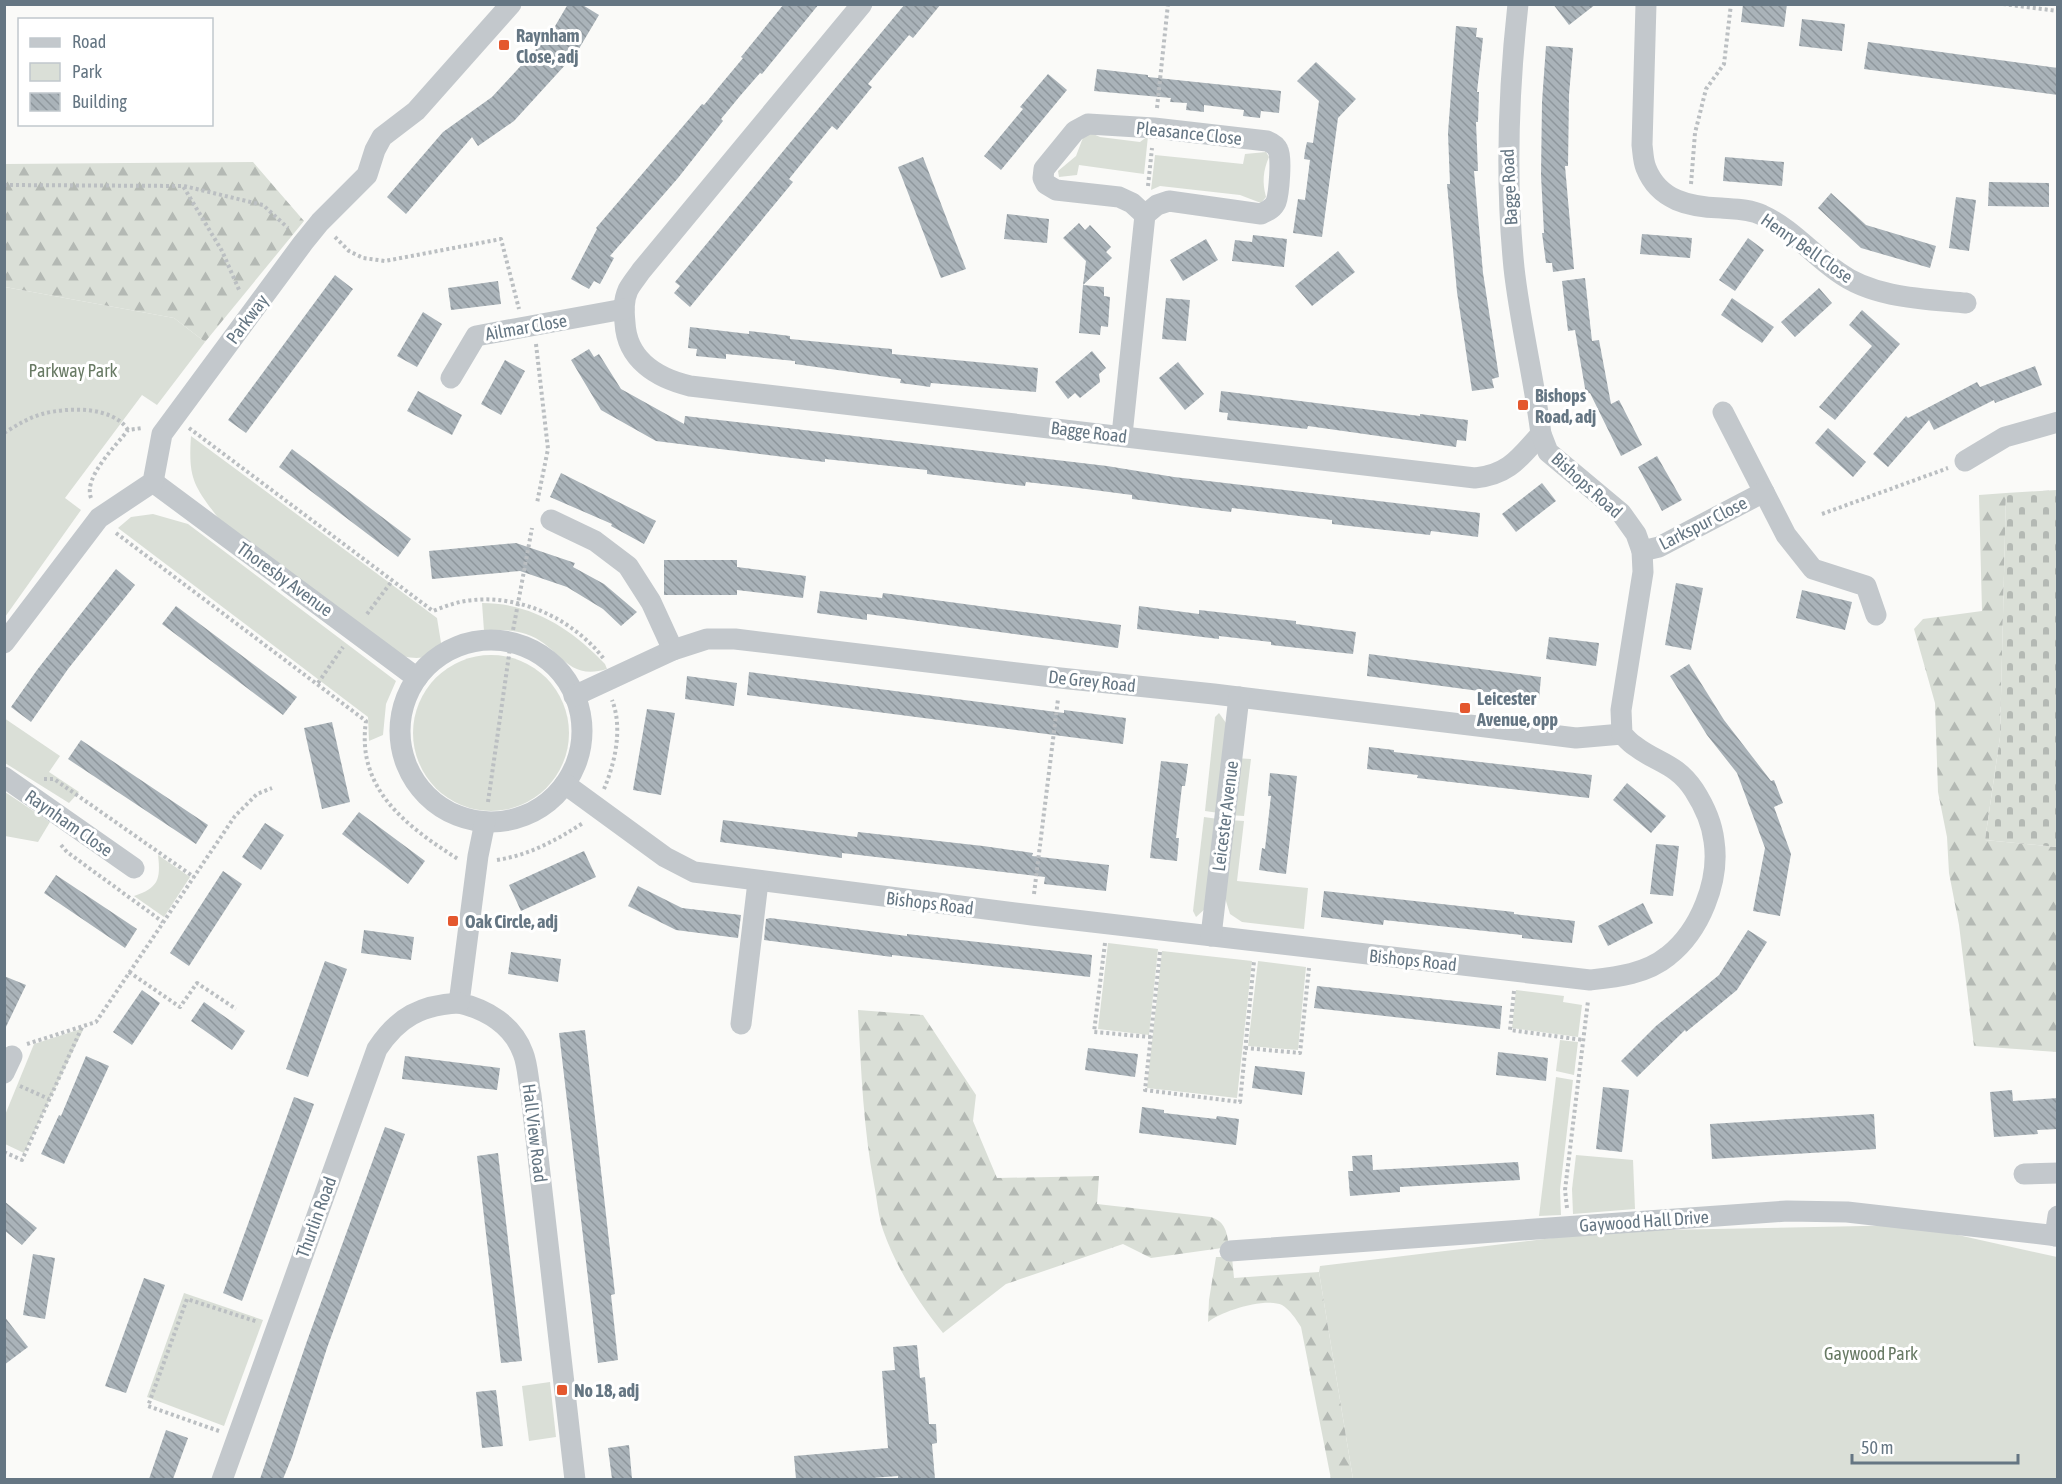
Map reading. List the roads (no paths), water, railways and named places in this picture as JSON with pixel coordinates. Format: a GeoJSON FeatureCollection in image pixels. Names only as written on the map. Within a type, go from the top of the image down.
{"type":"FeatureCollection","features":[{"type":"Feature","properties":{"kind":"street","name":"Parkway"},"geometry":{"type":"LineString","coordinates":[[153,482],[168,426],[303,243],[320,222],[367,175],[382,137],[416,111],[511,4]]}},
{"type":"Feature","properties":{"kind":"street","name":"Bagge Road"},"geometry":{"type":"LineString","coordinates":[[862,4],[641,271],[627,292],[624,309],[625,328],[631,348],[656,374],[672,382],[690,386],[1475,478],[1490,477],[1518,461],[1541,434],[1515,269],[1509,205],[1507,142],[1509,93],[1518,4]]}},
{"type":"Feature","properties":{"kind":"street","name":"Henry Bell Close"},"geometry":{"type":"LineString","coordinates":[[1646,4],[1642,145],[1646,168],[1658,186],[1672,199],[1689,205],[1760,214],[1783,227],[1839,273],[1862,286],[1889,293],[1966,303]]}},
{"type":"Feature","properties":{"kind":"street","name":"Pleasance Close"},"geometry":{"type":"LineString","coordinates":[[1096,124],[1267,141],[1280,151],[1276,202],[1270,210],[1261,214],[1169,201],[1156,205],[1145,215],[1132,203],[1119,197],[1056,190],[1046,184],[1043,178],[1044,169],[1075,130],[1081,126],[1096,124]]}},
{"type":"Feature","properties":{"kind":"street"},"geometry":{"type":"LineString","coordinates":[[1122,435],[1145,215]]}},
{"type":"Feature","properties":{"kind":"street","name":"Ailmar Close"},"geometry":{"type":"LineString","coordinates":[[451,378],[476,336],[624,309]]}},
{"type":"Feature","properties":{"kind":"street","name":"Larkspur Close"},"geometry":{"type":"LineString","coordinates":[[1723,412],[1786,535],[1813,569],[1866,586],[1876,615]]}},
{"type":"Feature","properties":{"kind":"street"},"geometry":{"type":"LineString","coordinates":[[1965,461],[2005,437],[2058,422]]}},
{"type":"Feature","properties":{"kind":"street","name":"Bishops Road"},"geometry":{"type":"LineString","coordinates":[[565,784],[665,857],[694,872],[758,882],[1162,931],[1590,980],[1620,977],[1643,970],[1668,956],[1690,933],[1703,908],[1713,874],[1714,841],[1707,814],[1694,789],[1673,768],[1636,748],[1622,734],[1621,710],[1643,572],[1642,551],[1636,534],[1621,513],[1548,452],[1541,434]]}},
{"type":"Feature","properties":{"kind":"street"},"geometry":{"type":"LineString","coordinates":[[4,643],[99,518],[153,482]]}},
{"type":"Feature","properties":{"kind":"street","name":"Thoresby Avenue"},"geometry":{"type":"LineString","coordinates":[[153,482],[417,678]]}},
{"type":"Feature","properties":{"kind":"street","name":"Larkspur Close"},"geometry":{"type":"LineString","coordinates":[[1642,551],[1659,547],[1764,492]]}},
{"type":"Feature","properties":{"kind":"street"},"geometry":{"type":"LineString","coordinates":[[542,523],[595,541],[628,566],[651,602],[673,650]]}},
{"type":"Feature","properties":{"kind":"street","name":"De Grey Road"},"geometry":{"type":"LineString","coordinates":[[574,696],[673,650],[706,639],[735,639],[1576,738],[1622,734]]}},
{"type":"Feature","properties":{"kind":"street"},"geometry":{"type":"LineString","coordinates":[[483,641],[511,642],[541,656],[554,667],[574,696],[579,710],[581,741],[573,771],[565,784],[554,796],[529,814],[498,822],[466,819],[449,813],[435,803],[412,777],[400,744],[402,710],[417,678],[442,655],[458,647],[483,641]]}},
{"type":"Feature","properties":{"kind":"street","name":"Leicester Avenue"},"geometry":{"type":"LineString","coordinates":[[1211,936],[1239,697]]}},
{"type":"Feature","properties":{"kind":"street","name":"Raynham Close"},"geometry":{"type":"LineString","coordinates":[[4,777],[134,868]]}},
{"type":"Feature","properties":{"kind":"street"},"geometry":{"type":"LineString","coordinates":[[459,1003],[478,856],[485,822]]}},
{"type":"Feature","properties":{"kind":"street"},"geometry":{"type":"LineString","coordinates":[[741,1024],[758,882]]}},
{"type":"Feature","properties":{"kind":"street","name":"Thurlin Road"},"geometry":{"type":"LineString","coordinates":[[222,1479],[377,1048],[390,1030],[404,1019],[423,1009],[441,1004],[459,1003]]}},
{"type":"Feature","properties":{"kind":"street","name":"Hall View Road"},"geometry":{"type":"LineString","coordinates":[[459,1003],[475,1007],[500,1021],[513,1035],[523,1053],[531,1095],[575,1479]]}},
{"type":"Feature","properties":{"kind":"street"},"geometry":{"type":"LineString","coordinates":[[2024,1174],[2058,1173]]}},
{"type":"Feature","properties":{"kind":"street","name":"Gaywood Hall Drive"},"geometry":{"type":"LineString","coordinates":[[1230,1251],[1787,1211],[1847,1212],[2057,1229]]}},
{"type":"Feature","properties":{"kind":"place","name":"Raynham Close, adj"},"geometry":{"type":"Point","coordinates":[504,45]}},
{"type":"Feature","properties":{"kind":"place","name":"Bishops Road, adj"},"geometry":{"type":"Point","coordinates":[1523,405]}},
{"type":"Feature","properties":{"kind":"place","name":"Leicester Avenue, opp"},"geometry":{"type":"Point","coordinates":[1465,708]}},
{"type":"Feature","properties":{"kind":"place","name":"Oak Circle, adj"},"geometry":{"type":"Point","coordinates":[453,921]}},
{"type":"Feature","properties":{"kind":"place","name":"No 18, adj"},"geometry":{"type":"Point","coordinates":[562,1390]}},
{"type":"Feature","properties":{"kind":"park label","name":"Parkway Park"},"geometry":{"type":"Point","coordinates":[73,370]}},
{"type":"Feature","properties":{"kind":"park label","name":"Gaywood Park"},"geometry":{"type":"Point","coordinates":[1871,1353]}}]}
